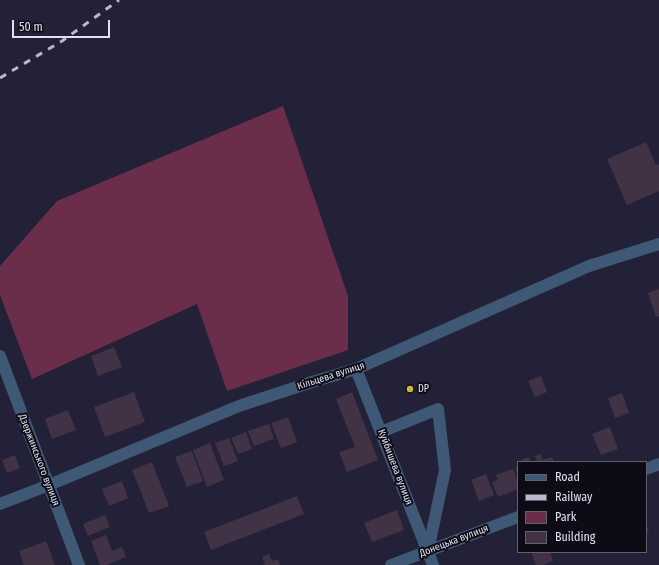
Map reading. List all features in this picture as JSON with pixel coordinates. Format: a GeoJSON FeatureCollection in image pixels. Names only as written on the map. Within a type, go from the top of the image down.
{"type":"FeatureCollection","features":[{"type":"Feature","properties":{"kind":"street","name":"Кільцева вулиця"},"geometry":{"type":"LineString","coordinates":[[0,504],[239,406],[356,369],[589,266],[659,244]]}},
{"type":"Feature","properties":{"kind":"street","name":"Дзержинського вулиця"},"geometry":{"type":"LineString","coordinates":[[0,356],[79,565]]}},
{"type":"Feature","properties":{"kind":"street","name":"Куйбишева вулиця"},"geometry":{"type":"LineString","coordinates":[[356,369],[433,565]]}},
{"type":"Feature","properties":{"kind":"street"},"geometry":{"type":"LineString","coordinates":[[381,432],[438,409],[445,470],[428,551]]}},
{"type":"Feature","properties":{"kind":"street"},"geometry":{"type":"LineString","coordinates":[[647,469],[659,464]]}},
{"type":"Feature","properties":{"kind":"street","name":"Донецька вулиця"},"geometry":{"type":"LineString","coordinates":[[391,565],[517,517]]}},
{"type":"Feature","properties":{"kind":"green space"},"geometry":{"type":"Polygon","coordinates":[[[283,106],[348,296],[348,350],[227,391],[197,304],[32,379],[0,295],[0,266],[57,201],[283,106]]]}},
{"type":"Feature","properties":{"kind":"building"},"geometry":{"type":"Polygon","coordinates":[[[646,142],[656,165],[659,164],[659,191],[627,205],[607,159],[646,142]]]}},
{"type":"Feature","properties":{"kind":"building"},"geometry":{"type":"Polygon","coordinates":[[[659,289],[659,316],[656,317],[648,293],[659,289]]]}},
{"type":"Feature","properties":{"kind":"building"},"geometry":{"type":"Polygon","coordinates":[[[114,347],[122,367],[98,376],[91,356],[114,347]]]}},
{"type":"Feature","properties":{"kind":"building"},"geometry":{"type":"Polygon","coordinates":[[[541,376],[547,392],[535,397],[528,381],[541,376]]]}},
{"type":"Feature","properties":{"kind":"building"},"geometry":{"type":"Polygon","coordinates":[[[134,392],[145,422],[105,437],[94,407],[134,392]]]}},
{"type":"Feature","properties":{"kind":"building"},"geometry":{"type":"Polygon","coordinates":[[[352,392],[378,460],[347,472],[339,452],[355,447],[336,399],[352,392]]]}},
{"type":"Feature","properties":{"kind":"building"},"geometry":{"type":"Polygon","coordinates":[[[622,393],[629,413],[615,418],[608,398],[622,393]]]}},
{"type":"Feature","properties":{"kind":"building"},"geometry":{"type":"Polygon","coordinates":[[[68,410],[76,430],[52,439],[45,419],[68,410]]]}},
{"type":"Feature","properties":{"kind":"building"},"geometry":{"type":"Polygon","coordinates":[[[288,417],[297,442],[281,448],[271,423],[288,417]]]}},
{"type":"Feature","properties":{"kind":"building"},"geometry":{"type":"Polygon","coordinates":[[[269,424],[274,439],[254,446],[248,431],[269,424]]]}},
{"type":"Feature","properties":{"kind":"building"},"geometry":{"type":"Polygon","coordinates":[[[610,427],[618,449],[601,455],[592,434],[610,427]]]}},
{"type":"Feature","properties":{"kind":"building"},"geometry":{"type":"Polygon","coordinates":[[[246,432],[252,449],[238,454],[231,438],[246,432]]]}},
{"type":"Feature","properties":{"kind":"building"},"geometry":{"type":"Polygon","coordinates":[[[229,438],[238,461],[224,466],[215,443],[229,438]]]}},
{"type":"Feature","properties":{"kind":"building"},"geometry":{"type":"Polygon","coordinates":[[[210,443],[224,480],[207,487],[193,450],[210,443]]]}},
{"type":"Feature","properties":{"kind":"building"},"geometry":{"type":"Polygon","coordinates":[[[192,451],[203,481],[187,487],[175,457],[192,451]]]}},
{"type":"Feature","properties":{"kind":"building"},"geometry":{"type":"Polygon","coordinates":[[[541,454],[543,460],[552,457],[554,461],[537,461],[535,456],[541,454]]]}},
{"type":"Feature","properties":{"kind":"building"},"geometry":{"type":"Polygon","coordinates":[[[15,455],[20,468],[7,473],[2,460],[15,455]]]}},
{"type":"Feature","properties":{"kind":"building"},"geometry":{"type":"Polygon","coordinates":[[[529,457],[531,461],[522,461],[529,457]]]}},
{"type":"Feature","properties":{"kind":"building"},"geometry":{"type":"Polygon","coordinates":[[[152,462],[169,506],[149,513],[132,470],[152,462]]]}},
{"type":"Feature","properties":{"kind":"building"},"geometry":{"type":"Polygon","coordinates":[[[513,469],[517,479],[517,489],[498,497],[492,482],[498,480],[496,475],[513,469]]]}},
{"type":"Feature","properties":{"kind":"building"},"geometry":{"type":"Polygon","coordinates":[[[486,474],[494,495],[479,501],[471,480],[486,474]]]}},
{"type":"Feature","properties":{"kind":"building"},"geometry":{"type":"Polygon","coordinates":[[[122,481],[128,498],[109,506],[102,489],[122,481]]]}},
{"type":"Feature","properties":{"kind":"building"},"geometry":{"type":"Polygon","coordinates":[[[297,496],[304,514],[211,550],[204,532],[297,496]]]}},
{"type":"Feature","properties":{"kind":"building"},"geometry":{"type":"Polygon","coordinates":[[[397,510],[404,530],[372,542],[364,523],[397,510]]]}},
{"type":"Feature","properties":{"kind":"building"},"geometry":{"type":"Polygon","coordinates":[[[105,515],[110,527],[88,536],[83,524],[105,515]]]}},
{"type":"Feature","properties":{"kind":"building"},"geometry":{"type":"Polygon","coordinates":[[[106,535],[112,551],[122,547],[126,557],[107,565],[100,565],[91,541],[106,535]]]}},
{"type":"Feature","properties":{"kind":"building"},"geometry":{"type":"Polygon","coordinates":[[[46,541],[55,565],[24,565],[19,551],[46,541]]]}},
{"type":"Feature","properties":{"kind":"building"},"geometry":{"type":"Polygon","coordinates":[[[531,553],[550,553],[553,561],[543,565],[536,565],[531,553]]]}},
{"type":"Feature","properties":{"kind":"building"},"geometry":{"type":"Polygon","coordinates":[[[269,554],[272,561],[278,559],[280,565],[262,565],[265,564],[262,557],[269,554]]]}},
{"type":"Feature","properties":{"kind":"railway"},"geometry":{"type":"LineString","coordinates":[[0,78],[62,41],[119,0]]}},
{"type":"Feature","properties":{"kind":"place","name":"DP"},"geometry":{"type":"Point","coordinates":[410,389]}}]}
